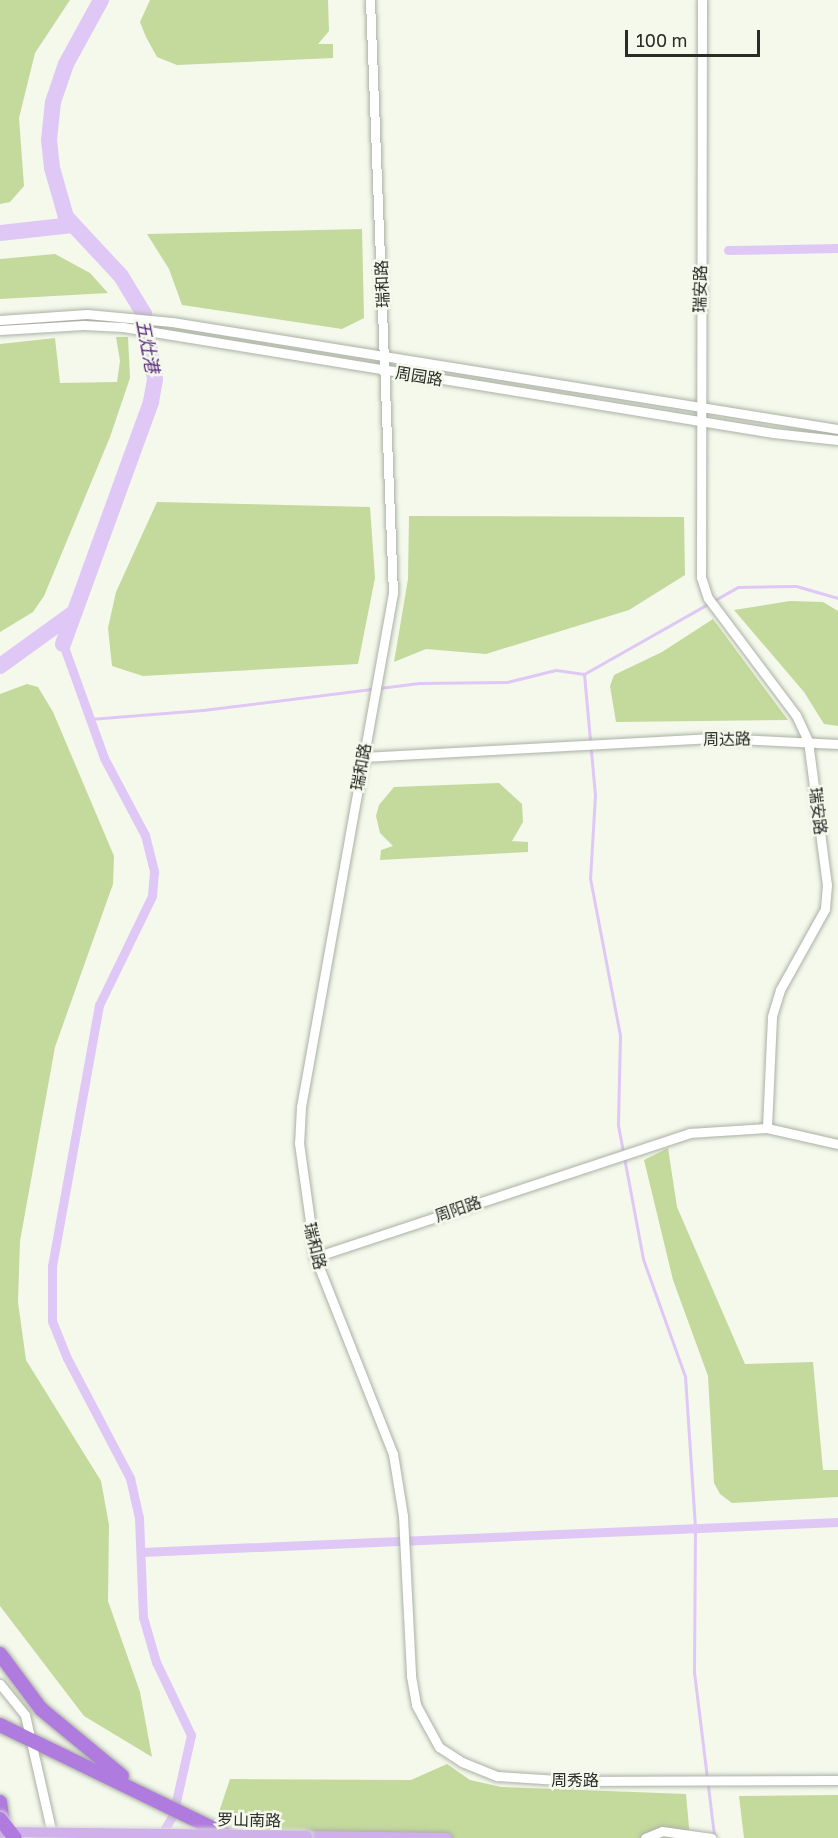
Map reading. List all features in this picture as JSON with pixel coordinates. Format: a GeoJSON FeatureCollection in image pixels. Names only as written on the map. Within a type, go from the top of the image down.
{"type":"FeatureCollection","features":[{"type":"Feature","properties":{"kind":"highway"},"geometry":{"type":"LineString","coordinates":[[0,1654],[40,1708],[106,1764],[168,1808]]}},
{"type":"Feature","properties":{"kind":"highway"},"geometry":{"type":"LineString","coordinates":[[0,1725],[233,1838]]}},
{"type":"Feature","properties":{"kind":"highway"},"geometry":{"type":"LineString","coordinates":[[0,1802],[5,1838]]}},
{"type":"Feature","properties":{"kind":"highway"},"geometry":{"type":"LineString","coordinates":[[0,1819],[15,1838]]}},
{"type":"Feature","properties":{"kind":"main road","name":"罗山南路"},"geometry":{"type":"LineString","coordinates":[[0,1832],[447,1838]]}},
{"type":"Feature","properties":{"kind":"street","name":"瑞和路"},"geometry":{"type":"LineString","coordinates":[[370,0],[393,593],[301,1107],[299,1143],[303,1190],[315,1257],[393,1454],[404,1516],[405,1563],[416,1706],[439,1747],[462,1762]]}},
{"type":"Feature","properties":{"kind":"street","name":"瑞安路"},"geometry":{"type":"LineString","coordinates":[[702,0],[698,409],[701,577],[708,598],[796,715],[808,741],[827,885],[825,909],[780,990],[772,1017],[767,1128]]}},
{"type":"Feature","properties":{"kind":"street","name":"周园路"},"geometry":{"type":"LineString","coordinates":[[0,320],[119,315],[385,356],[698,409],[838,429]]}},
{"type":"Feature","properties":{"kind":"street","name":"周园路"},"geometry":{"type":"LineString","coordinates":[[0,330],[123,327],[178,334],[699,421],[838,440]]}},
{"type":"Feature","properties":{"kind":"street","name":"周达路"},"geometry":{"type":"LineString","coordinates":[[363,757],[717,738],[838,744]]}},
{"type":"Feature","properties":{"kind":"street"},"geometry":{"type":"LineString","coordinates":[[767,1128],[838,1144]]}},
{"type":"Feature","properties":{"kind":"street","name":"周阳路"},"geometry":{"type":"LineString","coordinates":[[315,1257],[601,1160],[688,1133],[767,1128]]}},
{"type":"Feature","properties":{"kind":"street"},"geometry":{"type":"LineString","coordinates":[[0,1684],[25,1715],[52,1838]]}},
{"type":"Feature","properties":{"kind":"street","name":"周秀路"},"geometry":{"type":"LineString","coordinates":[[462,1762],[513,1779],[838,1780]]}},
{"type":"Feature","properties":{"kind":"street"},"geometry":{"type":"LineString","coordinates":[[645,1838],[662,1832],[712,1838]]}},
{"type":"Feature","properties":{"kind":"green space"},"geometry":{"type":"Polygon","coordinates":[[[0,0],[70,0],[35,53],[19,118],[24,186],[10,202],[0,204],[0,0]]]}},
{"type":"Feature","properties":{"kind":"green space"},"geometry":{"type":"Polygon","coordinates":[[[150,0],[328,0],[329,31],[318,44],[333,44],[333,58],[177,65],[157,57],[146,37],[140,22],[150,0]]]}},
{"type":"Feature","properties":{"kind":"green space"},"geometry":{"type":"Polygon","coordinates":[[[362,229],[364,318],[342,329],[182,305],[169,269],[147,234],[362,229]]]}},
{"type":"Feature","properties":{"kind":"green space"},"geometry":{"type":"Polygon","coordinates":[[[55,254],[90,273],[108,293],[0,299],[0,259],[55,254]]]}},
{"type":"Feature","properties":{"kind":"green space"},"geometry":{"type":"Polygon","coordinates":[[[116,337],[128,337],[130,378],[110,437],[44,596],[33,612],[0,632],[0,344],[55,338],[60,383],[117,382],[120,361],[116,337]]]}},
{"type":"Feature","properties":{"kind":"green space"},"geometry":{"type":"Polygon","coordinates":[[[157,502],[370,507],[375,578],[358,664],[143,676],[112,666],[108,628],[116,592],[157,502]]]}},
{"type":"Feature","properties":{"kind":"green space"},"geometry":{"type":"Polygon","coordinates":[[[409,516],[684,517],[685,575],[629,610],[486,654],[426,649],[394,662],[408,579],[409,516]]]}},
{"type":"Feature","properties":{"kind":"green space"},"geometry":{"type":"Polygon","coordinates":[[[790,601],[823,602],[838,611],[838,726],[824,724],[804,692],[734,610],[790,601]]]}},
{"type":"Feature","properties":{"kind":"green space"},"geometry":{"type":"Polygon","coordinates":[[[713,619],[788,720],[616,722],[610,686],[614,675],[662,652],[713,619]]]}},
{"type":"Feature","properties":{"kind":"green space"},"geometry":{"type":"Polygon","coordinates":[[[27,684],[38,687],[53,712],[114,856],[113,884],[55,1047],[20,1241],[18,1302],[26,1360],[101,1481],[109,1525],[108,1601],[140,1692],[152,1757],[84,1716],[0,1606],[0,694],[27,684]]]}},
{"type":"Feature","properties":{"kind":"green space"},"geometry":{"type":"Polygon","coordinates":[[[499,783],[522,804],[523,822],[512,841],[528,842],[528,852],[380,860],[381,850],[393,846],[380,833],[376,816],[379,805],[394,787],[499,783]]]}},
{"type":"Feature","properties":{"kind":"green space"},"geometry":{"type":"Polygon","coordinates":[[[668,1148],[677,1207],[745,1364],[813,1362],[823,1470],[838,1470],[838,1497],[732,1503],[720,1494],[714,1483],[708,1376],[673,1280],[644,1160],[668,1148]]]}},
{"type":"Feature","properties":{"kind":"green space"},"geometry":{"type":"Polygon","coordinates":[[[447,1764],[470,1780],[501,1787],[686,1794],[690,1838],[288,1838],[218,1815],[230,1779],[411,1780],[447,1764]]]}},
{"type":"Feature","properties":{"kind":"green space"},"geometry":{"type":"Polygon","coordinates":[[[838,1795],[838,1838],[744,1838],[739,1796],[838,1795]]]}},
{"type":"Feature","properties":{"kind":"waterway","name":"五灶港"},"geometry":{"type":"LineString","coordinates":[[63,644],[151,402],[155,379],[144,314],[121,276],[66,217],[52,168],[49,140],[53,102],[66,64],[101,0]]}},
{"type":"Feature","properties":{"kind":"waterway"},"geometry":{"type":"LineString","coordinates":[[0,233],[73,225]]}},
{"type":"Feature","properties":{"kind":"waterway"},"geometry":{"type":"LineString","coordinates":[[728,250],[838,248]]}},
{"type":"Feature","properties":{"kind":"waterway"},"geometry":{"type":"LineString","coordinates":[[90,719],[203,710],[419,683],[507,682],[556,670],[584,674],[738,587],[796,586],[838,598]]}},
{"type":"Feature","properties":{"kind":"waterway"},"geometry":{"type":"LineString","coordinates":[[0,666],[75,612]]}},
{"type":"Feature","properties":{"kind":"waterway"},"geometry":{"type":"LineString","coordinates":[[63,644],[104,758],[145,835],[154,872],[152,896],[99,1005],[52,1267],[52,1321],[67,1358],[130,1478],[139,1518],[143,1617],[156,1662],[191,1735],[173,1815],[160,1837]]}},
{"type":"Feature","properties":{"kind":"waterway"},"geometry":{"type":"LineString","coordinates":[[584,674],[595,795],[590,878],[620,1035],[618,1125],[643,1259],[685,1376],[695,1528],[694,1672],[714,1836]]}},
{"type":"Feature","properties":{"kind":"waterway"},"geometry":{"type":"LineString","coordinates":[[142,1552],[838,1522]]}}]}
